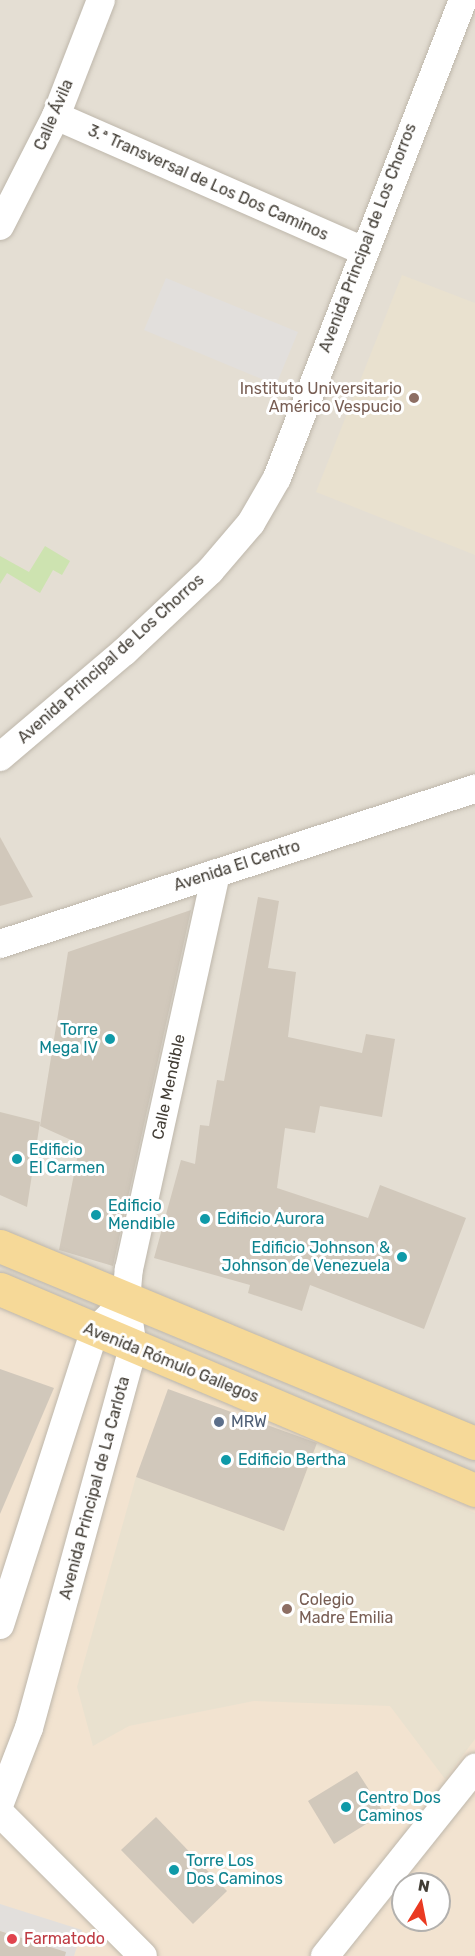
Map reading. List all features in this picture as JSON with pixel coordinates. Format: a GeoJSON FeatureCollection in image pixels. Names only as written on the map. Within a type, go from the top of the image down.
{"type":"FeatureCollection","features":[{"type":"Feature","properties":{"kind":"main road"},"geometry":{"type":"LineString","coordinates":[[0,1246],[126,1301],[475,1443]]}},
{"type":"Feature","properties":{"kind":"main road","name":"Avenida Rómulo Gallegos"},"geometry":{"type":"LineString","coordinates":[[0,1289],[94,1332],[475,1490]]}},
{"type":"Feature","properties":{"kind":"street","name":"Calle Ávila"},"geometry":{"type":"LineString","coordinates":[[0,226],[56,116],[101,0]]}},
{"type":"Feature","properties":{"kind":"street","name":"Avenida Principal de Los Chorros"},"geometry":{"type":"LineString","coordinates":[[0,757],[133,644],[210,571],[250,523],[277,478],[361,250],[462,0]]}},
{"type":"Feature","properties":{"kind":"street","name":"3.ª Transversal de Los Dos Caminos"},"geometry":{"type":"LineString","coordinates":[[56,116],[361,250]]}},
{"type":"Feature","properties":{"kind":"street","name":"Avenida El Centro"},"geometry":{"type":"LineString","coordinates":[[0,944],[475,789]]}},
{"type":"Feature","properties":{"kind":"street","name":"Calle Mendible"},"geometry":{"type":"LineString","coordinates":[[126,1301],[216,873]]}},
{"type":"Feature","properties":{"kind":"street"},"geometry":{"type":"LineString","coordinates":[[0,1625],[94,1332],[126,1301]]}},
{"type":"Feature","properties":{"kind":"street","name":"Avenida Principal de La Carlota"},"geometry":{"type":"LineString","coordinates":[[0,1803],[29,1728],[133,1348],[126,1301]]}},
{"type":"Feature","properties":{"kind":"street"},"geometry":{"type":"LineString","coordinates":[[325,1956],[475,1768]]}},
{"type":"Feature","properties":{"kind":"street"},"geometry":{"type":"LineString","coordinates":[[0,1813],[143,1956]]}},
{"type":"Feature","properties":{"kind":"shaded area"},"geometry":{"type":"Polygon","coordinates":[[[0,0],[475,0],[475,1956],[0,1956],[0,0]]]}},
{"type":"Feature","properties":{"kind":"shaded area","name":"Instituto Universitario Américo Vespucio"},"geometry":{"type":"Polygon","coordinates":[[[402,275],[475,303],[475,555],[316,492],[402,275]]]}},
{"type":"Feature","properties":{"kind":"shaded area"},"geometry":{"type":"Polygon","coordinates":[[[166,278],[298,332],[276,385],[144,330],[166,278]]]}},
{"type":"Feature","properties":{"kind":"shaded area"},"geometry":{"type":"Polygon","coordinates":[[[0,1301],[168,1380],[475,1502],[475,1956],[0,1956],[0,1301]]]}},
{"type":"Feature","properties":{"kind":"shaded area","name":"Colegio Madre Emilia"},"geometry":{"type":"Polygon","coordinates":[[[317,1443],[475,1513],[475,1739],[445,1779],[390,1706],[254,1701],[129,1726],[93,1746],[77,1687],[136,1477],[284,1531],[317,1443]]]}},
{"type":"Feature","properties":{"kind":"shaded area"},"geometry":{"type":"Polygon","coordinates":[[[0,1904],[82,1930],[74,1956],[46,1956],[49,1947],[0,1931],[0,1904]]]}},
{"type":"Feature","properties":{"kind":"green space"},"geometry":{"type":"Polygon","coordinates":[[[45,546],[70,561],[62,575],[53,570],[40,593],[7,573],[0,584],[0,556],[29,572],[45,546]]]}},
{"type":"Feature","properties":{"kind":"building"},"geometry":{"type":"Polygon","coordinates":[[[0,837],[33,897],[0,906],[0,837]]]}},
{"type":"Feature","properties":{"kind":"building"},"geometry":{"type":"Polygon","coordinates":[[[258,897],[279,901],[268,968],[296,972],[288,1037],[362,1053],[366,1034],[395,1039],[382,1117],[320,1106],[315,1133],[285,1128],[277,1188],[368,1218],[380,1185],[466,1218],[424,1329],[310,1285],[302,1311],[248,1293],[250,1285],[154,1258],[181,1160],[195,1164],[200,1125],[209,1126],[217,1080],[224,1081],[258,897]]]}},
{"type":"Feature","properties":{"kind":"building","name":"Torre Mega IV"},"geometry":{"type":"Polygon","coordinates":[[[191,910],[113,1266],[59,1250],[80,1144],[40,1126],[68,952],[191,910]]]}},
{"type":"Feature","properties":{"kind":"building","name":"Edificio El Carmen"},"geometry":{"type":"Polygon","coordinates":[[[0,1112],[40,1122],[27,1207],[0,1195],[0,1112]]]}},
{"type":"Feature","properties":{"kind":"building"},"geometry":{"type":"Polygon","coordinates":[[[0,1369],[54,1388],[0,1514],[0,1369]]]}},
{"type":"Feature","properties":{"kind":"building","name":"Edificio Bertha"},"geometry":{"type":"Polygon","coordinates":[[[168,1389],[317,1443],[284,1531],[136,1477],[168,1389]]]}},
{"type":"Feature","properties":{"kind":"building","name":"Centro Dos Caminos"},"geometry":{"type":"Polygon","coordinates":[[[357,1771],[384,1813],[334,1844],[308,1801],[357,1771]]]}},
{"type":"Feature","properties":{"kind":"building","name":"Torre Los Dos Caminos"},"geometry":{"type":"Polygon","coordinates":[[[156,1817],[227,1891],[193,1924],[121,1850],[156,1817]]]}},
{"type":"Feature","properties":{"kind":"building","name":"Farmatodo"},"geometry":{"type":"Polygon","coordinates":[[[0,1931],[66,1952],[65,1956],[0,1956],[0,1931]]]}},
{"type":"Feature","properties":{"kind":"place","name":"Instituto Universitario Américo Vespucio"},"geometry":{"type":"Point","coordinates":[414,398]}},
{"type":"Feature","properties":{"kind":"place","name":"Torre Mega IV"},"geometry":{"type":"Point","coordinates":[110,1039]}},
{"type":"Feature","properties":{"kind":"place","name":"Edificio El Carmen"},"geometry":{"type":"Point","coordinates":[17,1159]}},
{"type":"Feature","properties":{"kind":"place","name":"Edificio Mendible"},"geometry":{"type":"Point","coordinates":[96,1215]}},
{"type":"Feature","properties":{"kind":"place","name":"Edificio Aurora"},"geometry":{"type":"Point","coordinates":[205,1219]}},
{"type":"Feature","properties":{"kind":"place","name":"Edificio Johnson & Johnson de Venezuela"},"geometry":{"type":"Point","coordinates":[402,1257]}},
{"type":"Feature","properties":{"kind":"place","name":"MRW"},"geometry":{"type":"Point","coordinates":[219,1422]}},
{"type":"Feature","properties":{"kind":"place","name":"Edificio Bertha"},"geometry":{"type":"Point","coordinates":[226,1460]}},
{"type":"Feature","properties":{"kind":"place","name":"Colegio Madre Emilia"},"geometry":{"type":"Point","coordinates":[287,1609]}},
{"type":"Feature","properties":{"kind":"place","name":"Centro Dos Caminos"},"geometry":{"type":"Point","coordinates":[346,1807]}},
{"type":"Feature","properties":{"kind":"place","name":"Torre Los Dos Caminos"},"geometry":{"type":"Point","coordinates":[174,1870]}},
{"type":"Feature","properties":{"kind":"place","name":"Farmatodo"},"geometry":{"type":"Point","coordinates":[12,1939]}}]}
